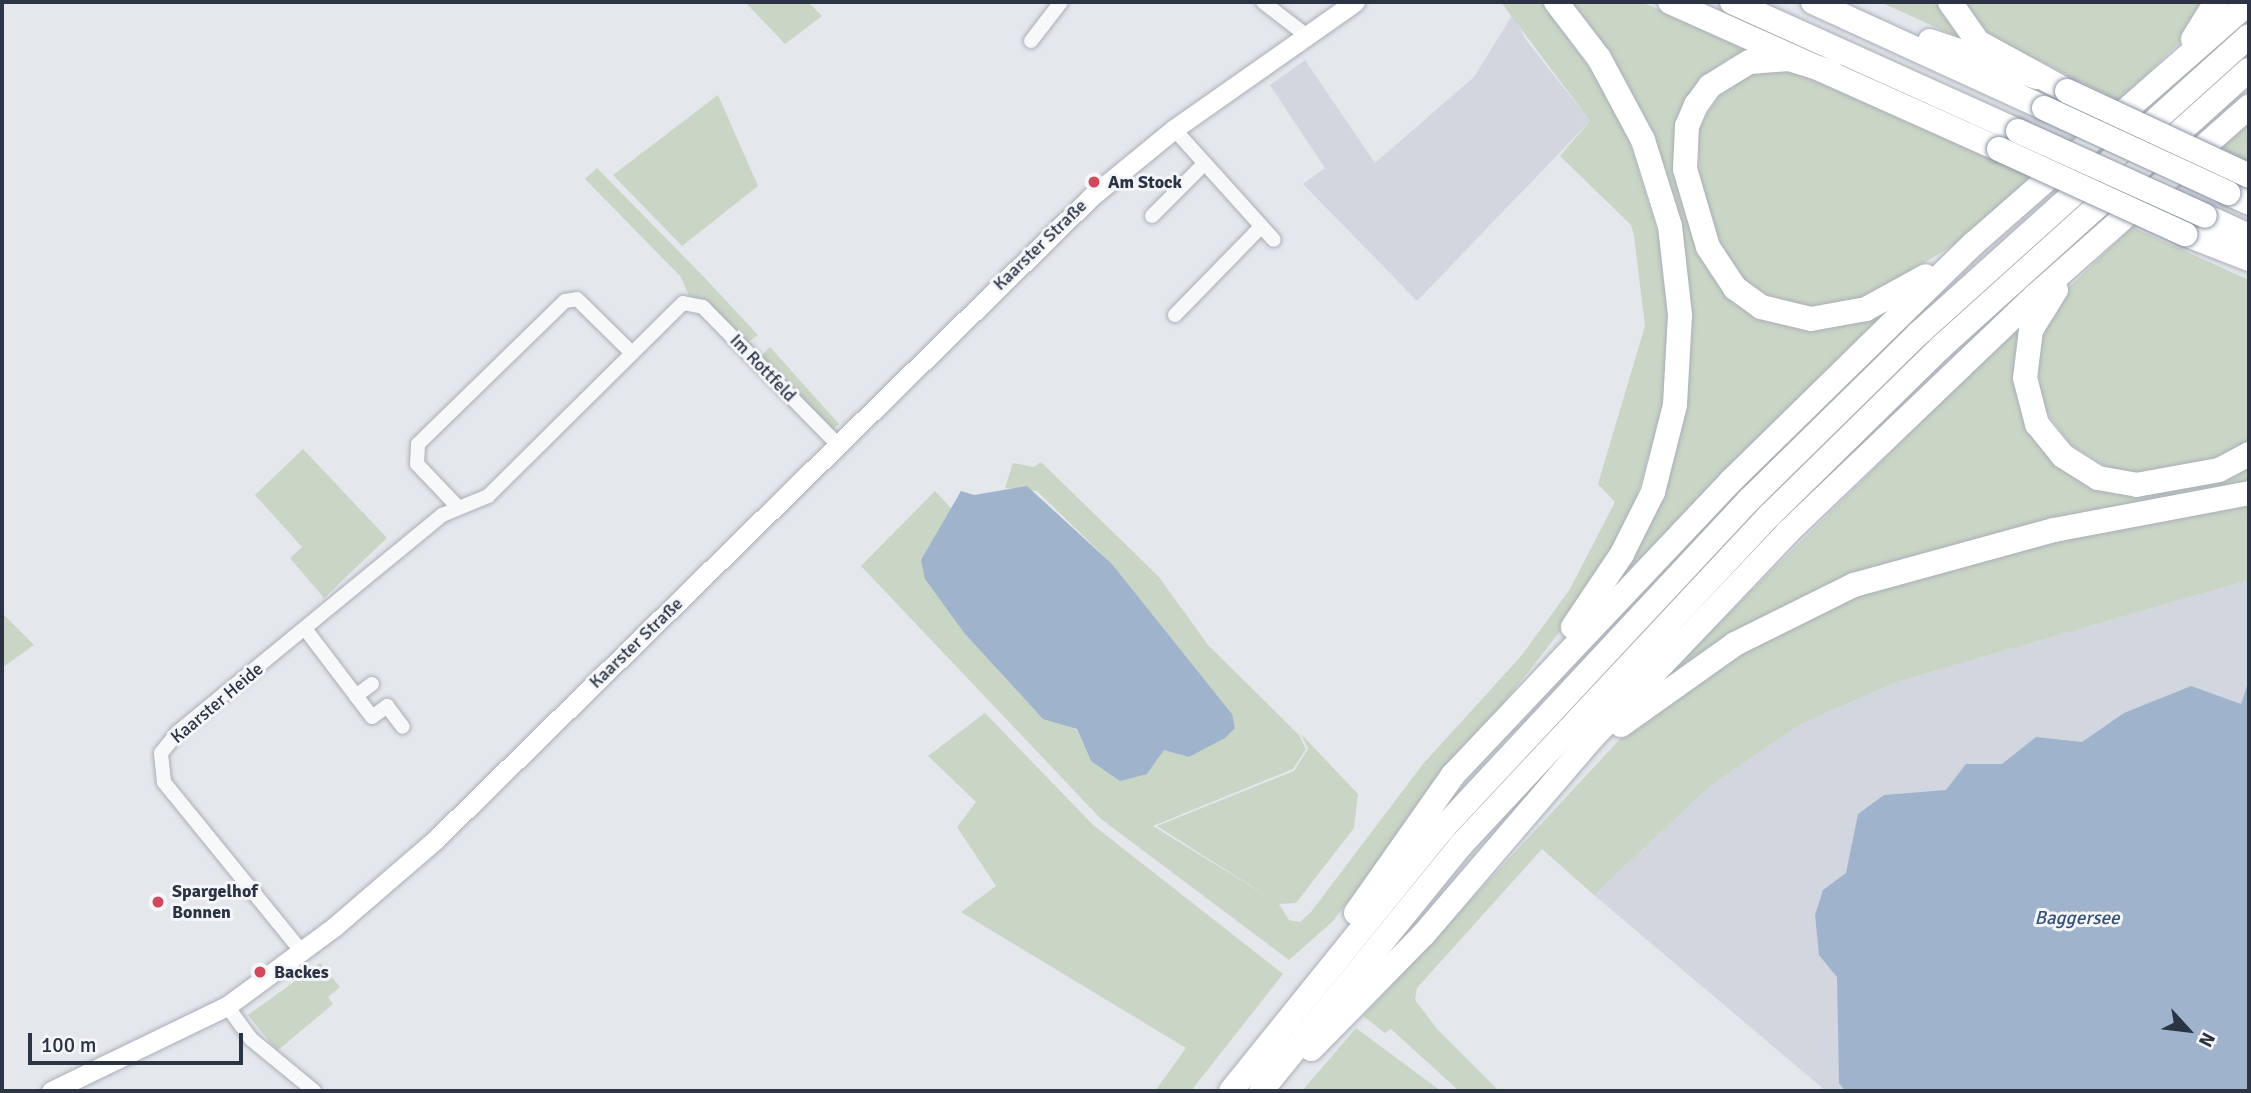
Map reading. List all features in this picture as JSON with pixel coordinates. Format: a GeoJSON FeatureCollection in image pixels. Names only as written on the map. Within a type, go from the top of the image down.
{"type":"FeatureCollection","features":[{"type":"Feature","properties":{"kind":"highway"},"geometry":{"type":"LineString","coordinates":[[1526,693],[1639,525],[1666,450],[1679,360],[1677,270],[1659,181],[1623,99],[1556,2]]}},
{"type":"Feature","properties":{"kind":"highway"},"geometry":{"type":"LineString","coordinates":[[1670,2],[1831,72],[2185,234],[2249,268]]}},
{"type":"Feature","properties":{"kind":"highway"},"geometry":{"type":"LineString","coordinates":[[1732,2],[2249,236]]}},
{"type":"Feature","properties":{"kind":"highway"},"geometry":{"type":"LineString","coordinates":[[1813,2],[2037,76]]}},
{"type":"Feature","properties":{"kind":"highway"},"geometry":{"type":"LineString","coordinates":[[1813,2],[2239,198]]}},
{"type":"Feature","properties":{"kind":"highway"},"geometry":{"type":"LineString","coordinates":[[1950,2],[1978,42],[2067,91],[2249,176]]}},
{"type":"Feature","properties":{"kind":"highway"},"geometry":{"type":"LineString","coordinates":[[2154,84],[2216,2]]}},
{"type":"Feature","properties":{"kind":"highway"},"geometry":{"type":"LineString","coordinates":[[1306,994],[1423,814],[1526,693],[1973,244],[2249,2]]}},
{"type":"Feature","properties":{"kind":"highway"},"geometry":{"type":"LineString","coordinates":[[1231,1091],[1306,994],[1445,826],[1749,500],[1947,307],[2249,36]]}},
{"type":"Feature","properties":{"kind":"highway"},"geometry":{"type":"LineString","coordinates":[[1831,72],[1789,60],[1749,62],[1710,86],[1696,105],[1688,126],[1685,169],[1718,268],[1761,307],[1811,319],[1837,317],[1894,297],[1973,244]]}},
{"type":"Feature","properties":{"kind":"highway"},"geometry":{"type":"LineString","coordinates":[[1261,1091],[1461,846],[1770,515],[1951,338],[2249,70]]}},
{"type":"Feature","properties":{"kind":"highway"},"geometry":{"type":"LineString","coordinates":[[1269,1091],[1424,934],[1553,787],[1788,532],[2081,256],[2249,107]]}},
{"type":"Feature","properties":{"kind":"highway"},"geometry":{"type":"LineString","coordinates":[[2212,247],[2249,259]]}},
{"type":"Feature","properties":{"kind":"highway"},"geometry":{"type":"LineString","coordinates":[[2081,256],[2039,313],[2027,346],[2027,395],[2054,447],[2098,478],[2136,485],[2219,470],[2249,454]]}},
{"type":"Feature","properties":{"kind":"highway"},"geometry":{"type":"LineString","coordinates":[[1553,787],[1683,677],[1854,586],[2054,530],[2249,493]]}},
{"type":"Feature","properties":{"kind":"main road","name":"Kaarster Straße"},"geometry":{"type":"LineString","coordinates":[[51,1091],[227,1006],[302,952],[435,840],[1054,230],[1174,129],[1355,2]]}},
{"type":"Feature","properties":{"kind":"street"},"geometry":{"type":"LineString","coordinates":[[1031,41],[1061,2]]}},
{"type":"Feature","properties":{"kind":"street"},"geometry":{"type":"LineString","coordinates":[[1263,2],[1307,36]]}},
{"type":"Feature","properties":{"kind":"street"},"geometry":{"type":"LineString","coordinates":[[1174,129],[1202,166],[1274,240]]}},
{"type":"Feature","properties":{"kind":"street"},"geometry":{"type":"LineString","coordinates":[[1152,216],[1202,166]]}},
{"type":"Feature","properties":{"kind":"street"},"geometry":{"type":"LineString","coordinates":[[1175,315],[1261,227]]}},
{"type":"Feature","properties":{"kind":"street"},"geometry":{"type":"LineString","coordinates":[[457,506],[417,464],[418,444],[565,301],[577,299],[632,353]]}},
{"type":"Feature","properties":{"kind":"street","name":"Im Rottfeld"},"geometry":{"type":"LineString","coordinates":[[683,303],[703,307],[837,444]]}},
{"type":"Feature","properties":{"kind":"street","name":"Kaarster Heide"},"geometry":{"type":"LineString","coordinates":[[302,952],[164,782],[159,764],[178,732],[457,506],[488,496],[683,303]]}},
{"type":"Feature","properties":{"kind":"street"},"geometry":{"type":"LineString","coordinates":[[306,631],[372,717],[387,706],[402,726]]}},
{"type":"Feature","properties":{"kind":"street"},"geometry":{"type":"LineString","coordinates":[[356,696],[372,684]]}},
{"type":"Feature","properties":{"kind":"street"},"geometry":{"type":"LineString","coordinates":[[227,1006],[251,1039],[314,1091]]}},
{"type":"Feature","properties":{"kind":"shaded area"},"geometry":{"type":"Polygon","coordinates":[[[1513,14],[1526,40],[1590,121],[1417,301],[1303,184],[1325,168],[1270,85],[1305,60],[1375,163],[1474,77],[1513,14]]]}},
{"type":"Feature","properties":{"kind":"shaded area","name":"Baggersee"},"geometry":{"type":"Polygon","coordinates":[[[2249,580],[2249,1091],[1826,1091],[1594,895],[1710,786],[1801,724],[1896,682],[2249,580]]]}},
{"type":"Feature","properties":{"kind":"green space"},"geometry":{"type":"Polygon","coordinates":[[[745,2],[808,2],[822,16],[785,44],[745,2]]]}},
{"type":"Feature","properties":{"kind":"green space"},"geometry":{"type":"Polygon","coordinates":[[[1501,2],[1542,2],[1600,83],[1628,137],[1661,243],[1670,318],[1663,407],[1631,517],[1579,607],[1332,922],[1289,960],[1101,819],[861,566],[935,491],[952,509],[941,597],[965,634],[1033,708],[1077,730],[1091,761],[1147,774],[1164,750],[1176,751],[1232,714],[1112,564],[1037,491],[1005,488],[1013,463],[1034,467],[1041,462],[1159,577],[1208,645],[1299,735],[1306,749],[1293,769],[1153,826],[1278,903],[1157,826],[1294,771],[1308,749],[1301,734],[1358,794],[1354,828],[1296,903],[1279,904],[1289,920],[1300,922],[1311,912],[1423,764],[1522,655],[1570,589],[1615,502],[1598,484],[1645,326],[1634,236],[1631,225],[1560,156],[1590,121],[1501,2]]]}},
{"type":"Feature","properties":{"kind":"green space"},"geometry":{"type":"Polygon","coordinates":[[[1572,2],[1641,2],[1760,50],[1728,59],[1702,80],[1685,207],[1760,312],[1890,308],[1626,573],[1686,313],[1600,39],[1572,2]]]}},
{"type":"Feature","properties":{"kind":"green space"},"geometry":{"type":"Polygon","coordinates":[[[1880,2],[1943,2],[1962,39],[1880,2]]]}},
{"type":"Feature","properties":{"kind":"green space"},"geometry":{"type":"Polygon","coordinates":[[[1964,2],[2206,2],[2186,36],[2120,101],[1983,33],[1964,2]]]}},
{"type":"Feature","properties":{"kind":"green space"},"geometry":{"type":"Polygon","coordinates":[[[1794,69],[2033,177],[1959,242],[1863,299],[1814,308],[1765,295],[1745,282],[1722,251],[1700,190],[1698,128],[1724,88],[1757,70],[1794,69]]]}},
{"type":"Feature","properties":{"kind":"green space"},"geometry":{"type":"Polygon","coordinates":[[[718,95],[758,186],[682,246],[613,175],[718,95]]]}},
{"type":"Feature","properties":{"kind":"green space"},"geometry":{"type":"Polygon","coordinates":[[[2249,117],[2249,162],[2218,146],[2249,117]]]}},
{"type":"Feature","properties":{"kind":"green space"},"geometry":{"type":"Polygon","coordinates":[[[597,168],[758,335],[747,343],[710,305],[689,296],[681,277],[585,179],[597,168]]]}},
{"type":"Feature","properties":{"kind":"green space"},"geometry":{"type":"Polygon","coordinates":[[[2132,227],[2249,280],[2249,443],[2211,463],[2138,474],[2112,470],[2072,446],[2042,406],[2036,348],[2047,322],[2065,291],[2132,227]]]}},
{"type":"Feature","properties":{"kind":"green space"},"geometry":{"type":"Polygon","coordinates":[[[2016,327],[2021,329],[2015,375],[2082,478],[2249,463],[2249,489],[1938,551],[1654,688],[2016,327]]]}},
{"type":"Feature","properties":{"kind":"green space"},"geometry":{"type":"Polygon","coordinates":[[[770,347],[839,424],[831,431],[760,357],[770,347]]]}},
{"type":"Feature","properties":{"kind":"green space"},"geometry":{"type":"Polygon","coordinates":[[[303,449],[387,538],[324,598],[290,558],[302,547],[255,495],[303,449]]]}},
{"type":"Feature","properties":{"kind":"green space"},"geometry":{"type":"Polygon","coordinates":[[[2249,505],[2249,580],[1896,682],[1801,724],[1710,786],[1594,895],[1542,849],[1417,988],[1415,1000],[1438,1030],[1499,1091],[1459,1091],[1391,1029],[1385,1033],[1363,1016],[1620,739],[1729,659],[1853,597],[2003,552],[2249,505]]]}},
{"type":"Feature","properties":{"kind":"green space"},"geometry":{"type":"Polygon","coordinates":[[[2,613],[34,645],[2,668],[2,613]]]}},
{"type":"Feature","properties":{"kind":"green space"},"geometry":{"type":"Polygon","coordinates":[[[985,713],[1093,825],[1283,974],[1191,1091],[1155,1091],[1186,1048],[961,912],[996,886],[957,827],[976,802],[928,756],[985,713]]]}},
{"type":"Feature","properties":{"kind":"green space"},"geometry":{"type":"Polygon","coordinates":[[[320,963],[340,987],[328,997],[333,1004],[277,1051],[248,1015],[320,963]]]}},
{"type":"Feature","properties":{"kind":"green space"},"geometry":{"type":"Polygon","coordinates":[[[1356,1028],[1441,1091],[1302,1091],[1356,1028]]]}},
{"type":"Feature","properties":{"kind":"water"},"geometry":{"type":"Polygon","coordinates":[[[1027,486],[1112,564],[1232,714],[1235,728],[1225,738],[1189,757],[1164,750],[1147,774],[1120,781],[1091,761],[1077,729],[1043,719],[965,634],[925,579],[921,560],[961,491],[974,495],[1027,486]]]}},
{"type":"Feature","properties":{"kind":"water","name":"Baggersee"},"geometry":{"type":"Polygon","coordinates":[[[2249,680],[2249,1091],[1845,1091],[1839,1083],[1837,977],[1819,955],[1815,915],[1823,890],[1846,873],[1858,814],[1884,795],[1946,790],[1966,764],[2002,764],[2036,737],[2082,742],[2124,713],[2191,686],[2241,704],[2249,680]]]}},
{"type":"Feature","properties":{"kind":"place","name":"Am Stock"},"geometry":{"type":"Point","coordinates":[1094,182]}},
{"type":"Feature","properties":{"kind":"place","name":"Spargelhof Bonnen"},"geometry":{"type":"Point","coordinates":[158,902]}},
{"type":"Feature","properties":{"kind":"place","name":"Backes"},"geometry":{"type":"Point","coordinates":[260,972]}}]}
